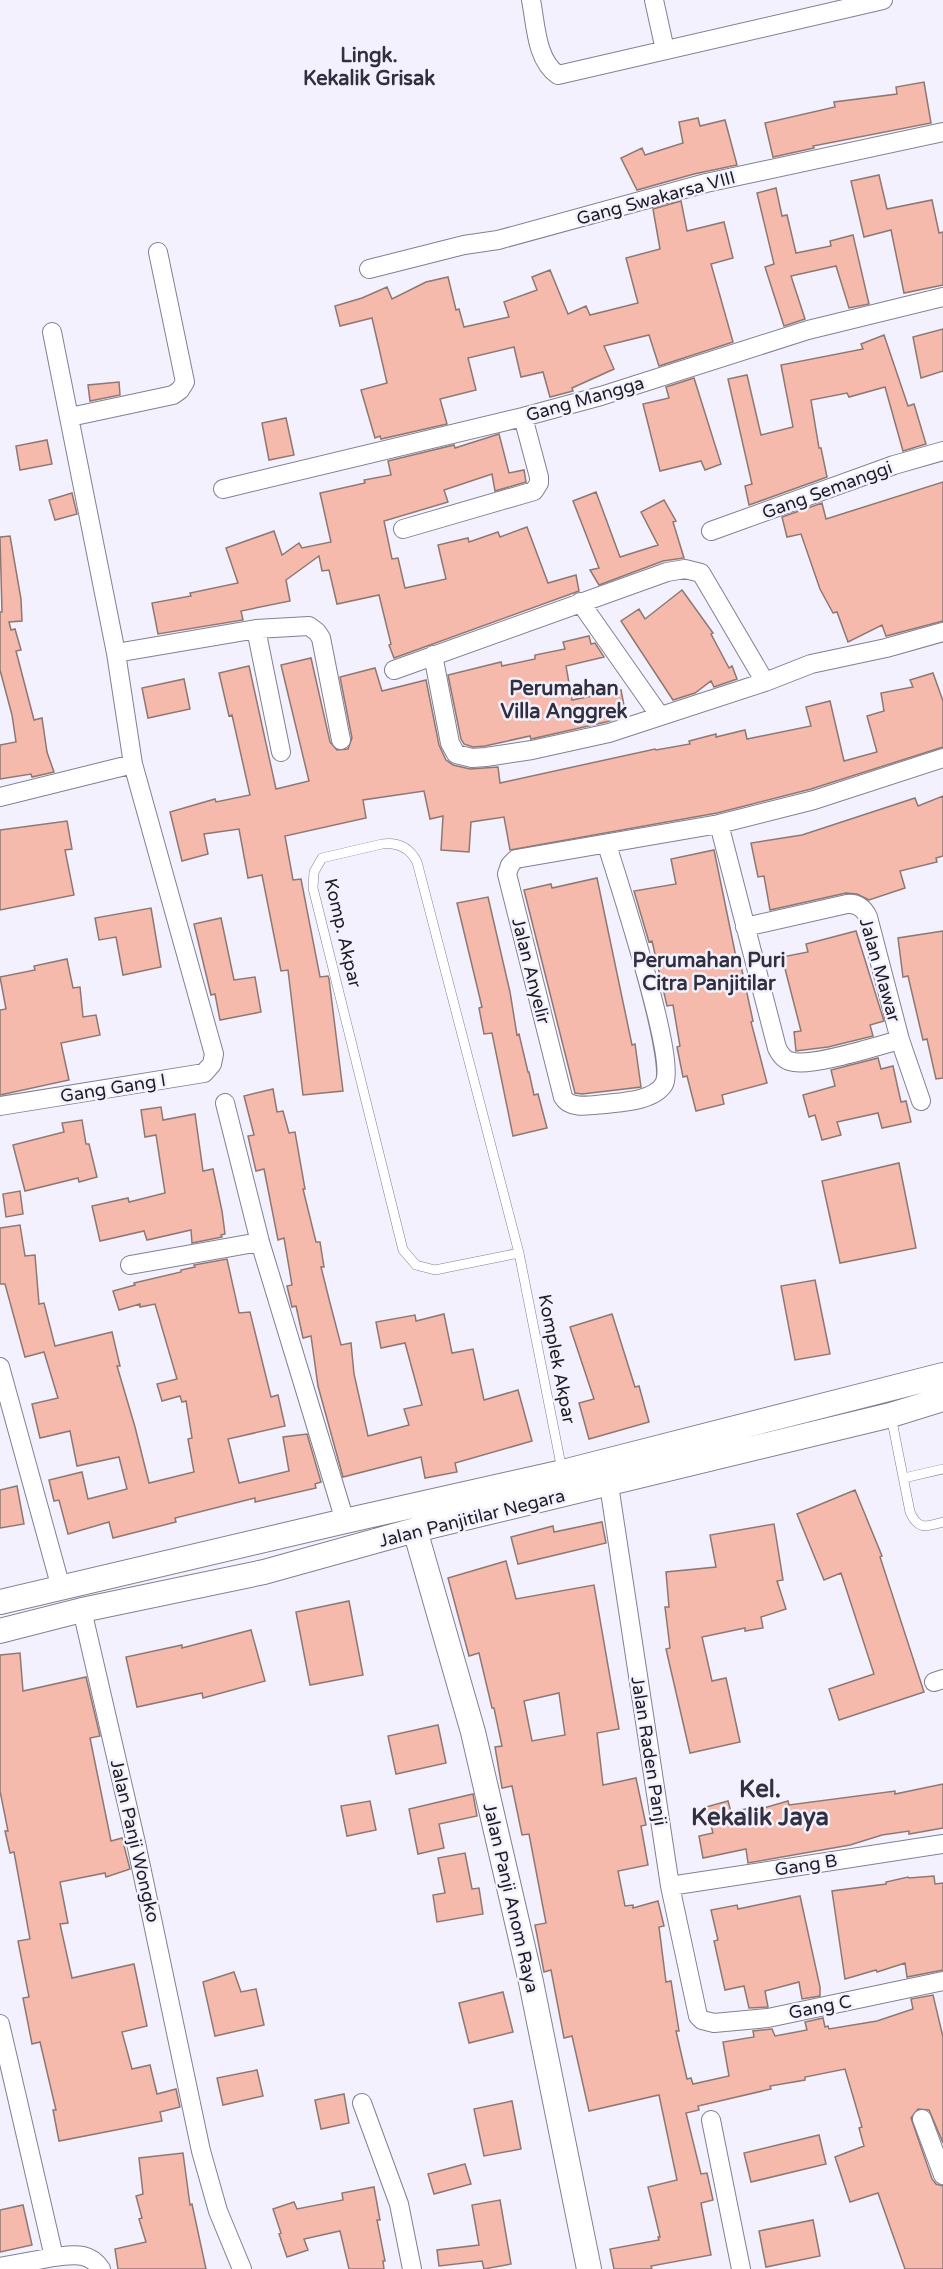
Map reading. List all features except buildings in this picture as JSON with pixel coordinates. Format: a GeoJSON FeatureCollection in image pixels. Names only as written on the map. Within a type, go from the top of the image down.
{"type":"FeatureCollection","features":[{"type":"Feature","properties":{"kind":"main road"},"geometry":{"type":"LineString","coordinates":[[0,1602],[563,1472],[943,1376]]}},
{"type":"Feature","properties":{"kind":"main road","name":"Jalan Panjitilar Negara"},"geometry":{"type":"LineString","coordinates":[[0,1631],[82,1610],[264,1572],[415,1530],[609,1485],[891,1415],[943,1399]]}},
{"type":"Feature","properties":{"kind":"main road"},"geometry":{"type":"LineString","coordinates":[[760,1422],[766,1446]]}},
{"type":"Feature","properties":{"kind":"main road","name":"Jalan Panji Anom Raya"},"geometry":{"type":"LineString","coordinates":[[415,1530],[475,1743],[531,1982],[589,2269]]}},
{"type":"Feature","properties":{"kind":"street"},"geometry":{"type":"LineString","coordinates":[[531,0],[543,60],[558,75],[884,0]]}},
{"type":"Feature","properties":{"kind":"street"},"geometry":{"type":"LineString","coordinates":[[654,0],[665,50]]}},
{"type":"Feature","properties":{"kind":"street","name":"Gang Swakarsa VIII"},"geometry":{"type":"LineString","coordinates":[[369,269],[464,245],[498,240],[706,183],[943,132]]}},
{"type":"Feature","properties":{"kind":"street"},"geometry":{"type":"LineString","coordinates":[[70,417],[173,395],[185,382],[158,252]]}},
{"type":"Feature","properties":{"kind":"street","name":"Gang Mangga"},"geometry":{"type":"LineString","coordinates":[[223,489],[523,417],[612,392],[808,330],[943,297]]}},
{"type":"Feature","properties":{"kind":"street"},"geometry":{"type":"LineString","coordinates":[[0,797],[133,764],[116,653],[52,332]]}},
{"type":"Feature","properties":{"kind":"street"},"geometry":{"type":"LineString","coordinates":[[403,529],[534,490],[539,483],[539,477],[523,417]]}},
{"type":"Feature","properties":{"kind":"street","name":"Gang Semanggi"},"geometry":{"type":"LineString","coordinates":[[711,531],[894,465],[943,451]]}},
{"type":"Feature","properties":{"kind":"street"},"geometry":{"type":"LineString","coordinates":[[394,669],[667,572],[684,569],[701,573],[765,682]]}},
{"type":"Feature","properties":{"kind":"street"},"geometry":{"type":"LineString","coordinates":[[580,602],[660,716]]}},
{"type":"Feature","properties":{"kind":"street"},"geometry":{"type":"LineString","coordinates":[[116,653],[256,628],[309,626],[321,638],[341,740]]}},
{"type":"Feature","properties":{"kind":"street"},"geometry":{"type":"LineString","coordinates":[[256,628],[281,752]]}},
{"type":"Feature","properties":{"kind":"street"},"geometry":{"type":"LineString","coordinates":[[433,655],[450,743],[456,754],[464,757],[486,757],[609,734],[765,682],[811,664],[886,648],[943,632]]}},
{"type":"Feature","properties":{"kind":"street"},"geometry":{"type":"LineString","coordinates":[[608,845],[719,824],[814,800],[943,758]]}},
{"type":"Feature","properties":{"kind":"street","name":"Gang Gang I"},"geometry":{"type":"LineString","coordinates":[[0,1106],[204,1073],[212,1064],[214,1054],[133,764]]}},
{"type":"Feature","properties":{"kind":"street","name":"Jalan Mawar"},"geometry":{"type":"LineString","coordinates":[[719,824],[744,927],[777,1048],[782,1058],[794,1062],[824,1059],[900,1040],[868,917],[861,908],[847,904],[744,927]]}},
{"type":"Feature","properties":{"kind":"street","name":"Jalan Anyelir"},"geometry":{"type":"LineString","coordinates":[[608,845],[656,1012],[666,1070],[665,1082],[658,1092],[637,1099],[603,1104],[572,1105],[562,1097],[507,874],[510,865],[516,859],[608,845]]}},
{"type":"Feature","properties":{"kind":"street"},"geometry":{"type":"LineString","coordinates":[[900,1040],[921,1101]]}},
{"type":"Feature","properties":{"kind":"street"},"geometry":{"type":"LineString","coordinates":[[225,1103],[260,1242],[345,1521]]}},
{"type":"Feature","properties":{"kind":"street"},"geometry":{"type":"LineString","coordinates":[[130,1265],[260,1242]]}},
{"type":"Feature","properties":{"kind":"street"},"geometry":{"type":"LineString","coordinates":[[0,1367],[61,1588]]}},
{"type":"Feature","properties":{"kind":"street","name":"Jalan Raden Panji"},"geometry":{"type":"LineString","coordinates":[[609,1485],[670,1886],[698,2016]]}},
{"type":"Feature","properties":{"kind":"street","name":"Jalan Panji Wongko"},"geometry":{"type":"LineString","coordinates":[[82,1610],[136,1843],[201,2151],[218,2211],[242,2269]]}},
{"type":"Feature","properties":{"kind":"street","name":"Gang B"},"geometry":{"type":"LineString","coordinates":[[670,1886],[943,1844]]}},
{"type":"Feature","properties":{"kind":"street","name":"Gang C"},"geometry":{"type":"LineString","coordinates":[[698,2016],[702,2020],[714,2023],[768,2018],[943,1981]]}},
{"type":"Feature","properties":{"kind":"street"},"geometry":{"type":"LineString","coordinates":[[0,2024],[54,2257]]}},
{"type":"Feature","properties":{"kind":"street"},"geometry":{"type":"LineString","coordinates":[[362,2103],[399,2204],[412,2269]]}},
{"type":"Feature","properties":{"kind":"street"},"geometry":{"type":"LineString","coordinates":[[922,2119],[943,2175]]}},
{"type":"Feature","properties":{"kind":"street"},"geometry":{"type":"LineString","coordinates":[[711,2120],[741,2269]]}},
{"type":"Feature","properties":{"kind":"street"},"geometry":{"type":"LineString","coordinates":[[0,2267],[79,2254],[89,2256],[101,2269]]}},
{"type":"Feature","properties":{"kind":"lane","name":"Komp. Akpar"},"geometry":{"type":"LineString","coordinates":[[387,843],[405,848],[416,858],[519,1253],[435,1270],[416,1265],[404,1250],[313,888],[314,872],[322,858],[387,843]]}},
{"type":"Feature","properties":{"kind":"lane","name":"Komplek Akpar"},"geometry":{"type":"LineString","coordinates":[[519,1253],[563,1472]]}},
{"type":"Feature","properties":{"kind":"lane"},"geometry":{"type":"LineString","coordinates":[[891,1415],[910,1512],[916,1524],[927,1526],[943,1522]]}},
{"type":"Feature","properties":{"kind":"lane"},"geometry":{"type":"LineString","coordinates":[[904,1478],[943,1469]]}},
{"type":"Feature","properties":{"kind":"district","name":"Lingk. Kekalik Grisak"},"geometry":{"type":"Point","coordinates":[369,66]}},
{"type":"Feature","properties":{"kind":"district","name":"Perumahan Villa Anggrek"},"geometry":{"type":"Point","coordinates":[564,700]}},
{"type":"Feature","properties":{"kind":"district","name":"Perumahan Puri Citra Panjitilar"},"geometry":{"type":"Point","coordinates":[709,972]}},
{"type":"Feature","properties":{"kind":"district","name":"Kel. Kekalik Jaya"},"geometry":{"type":"Point","coordinates":[760,1803]}}]}
